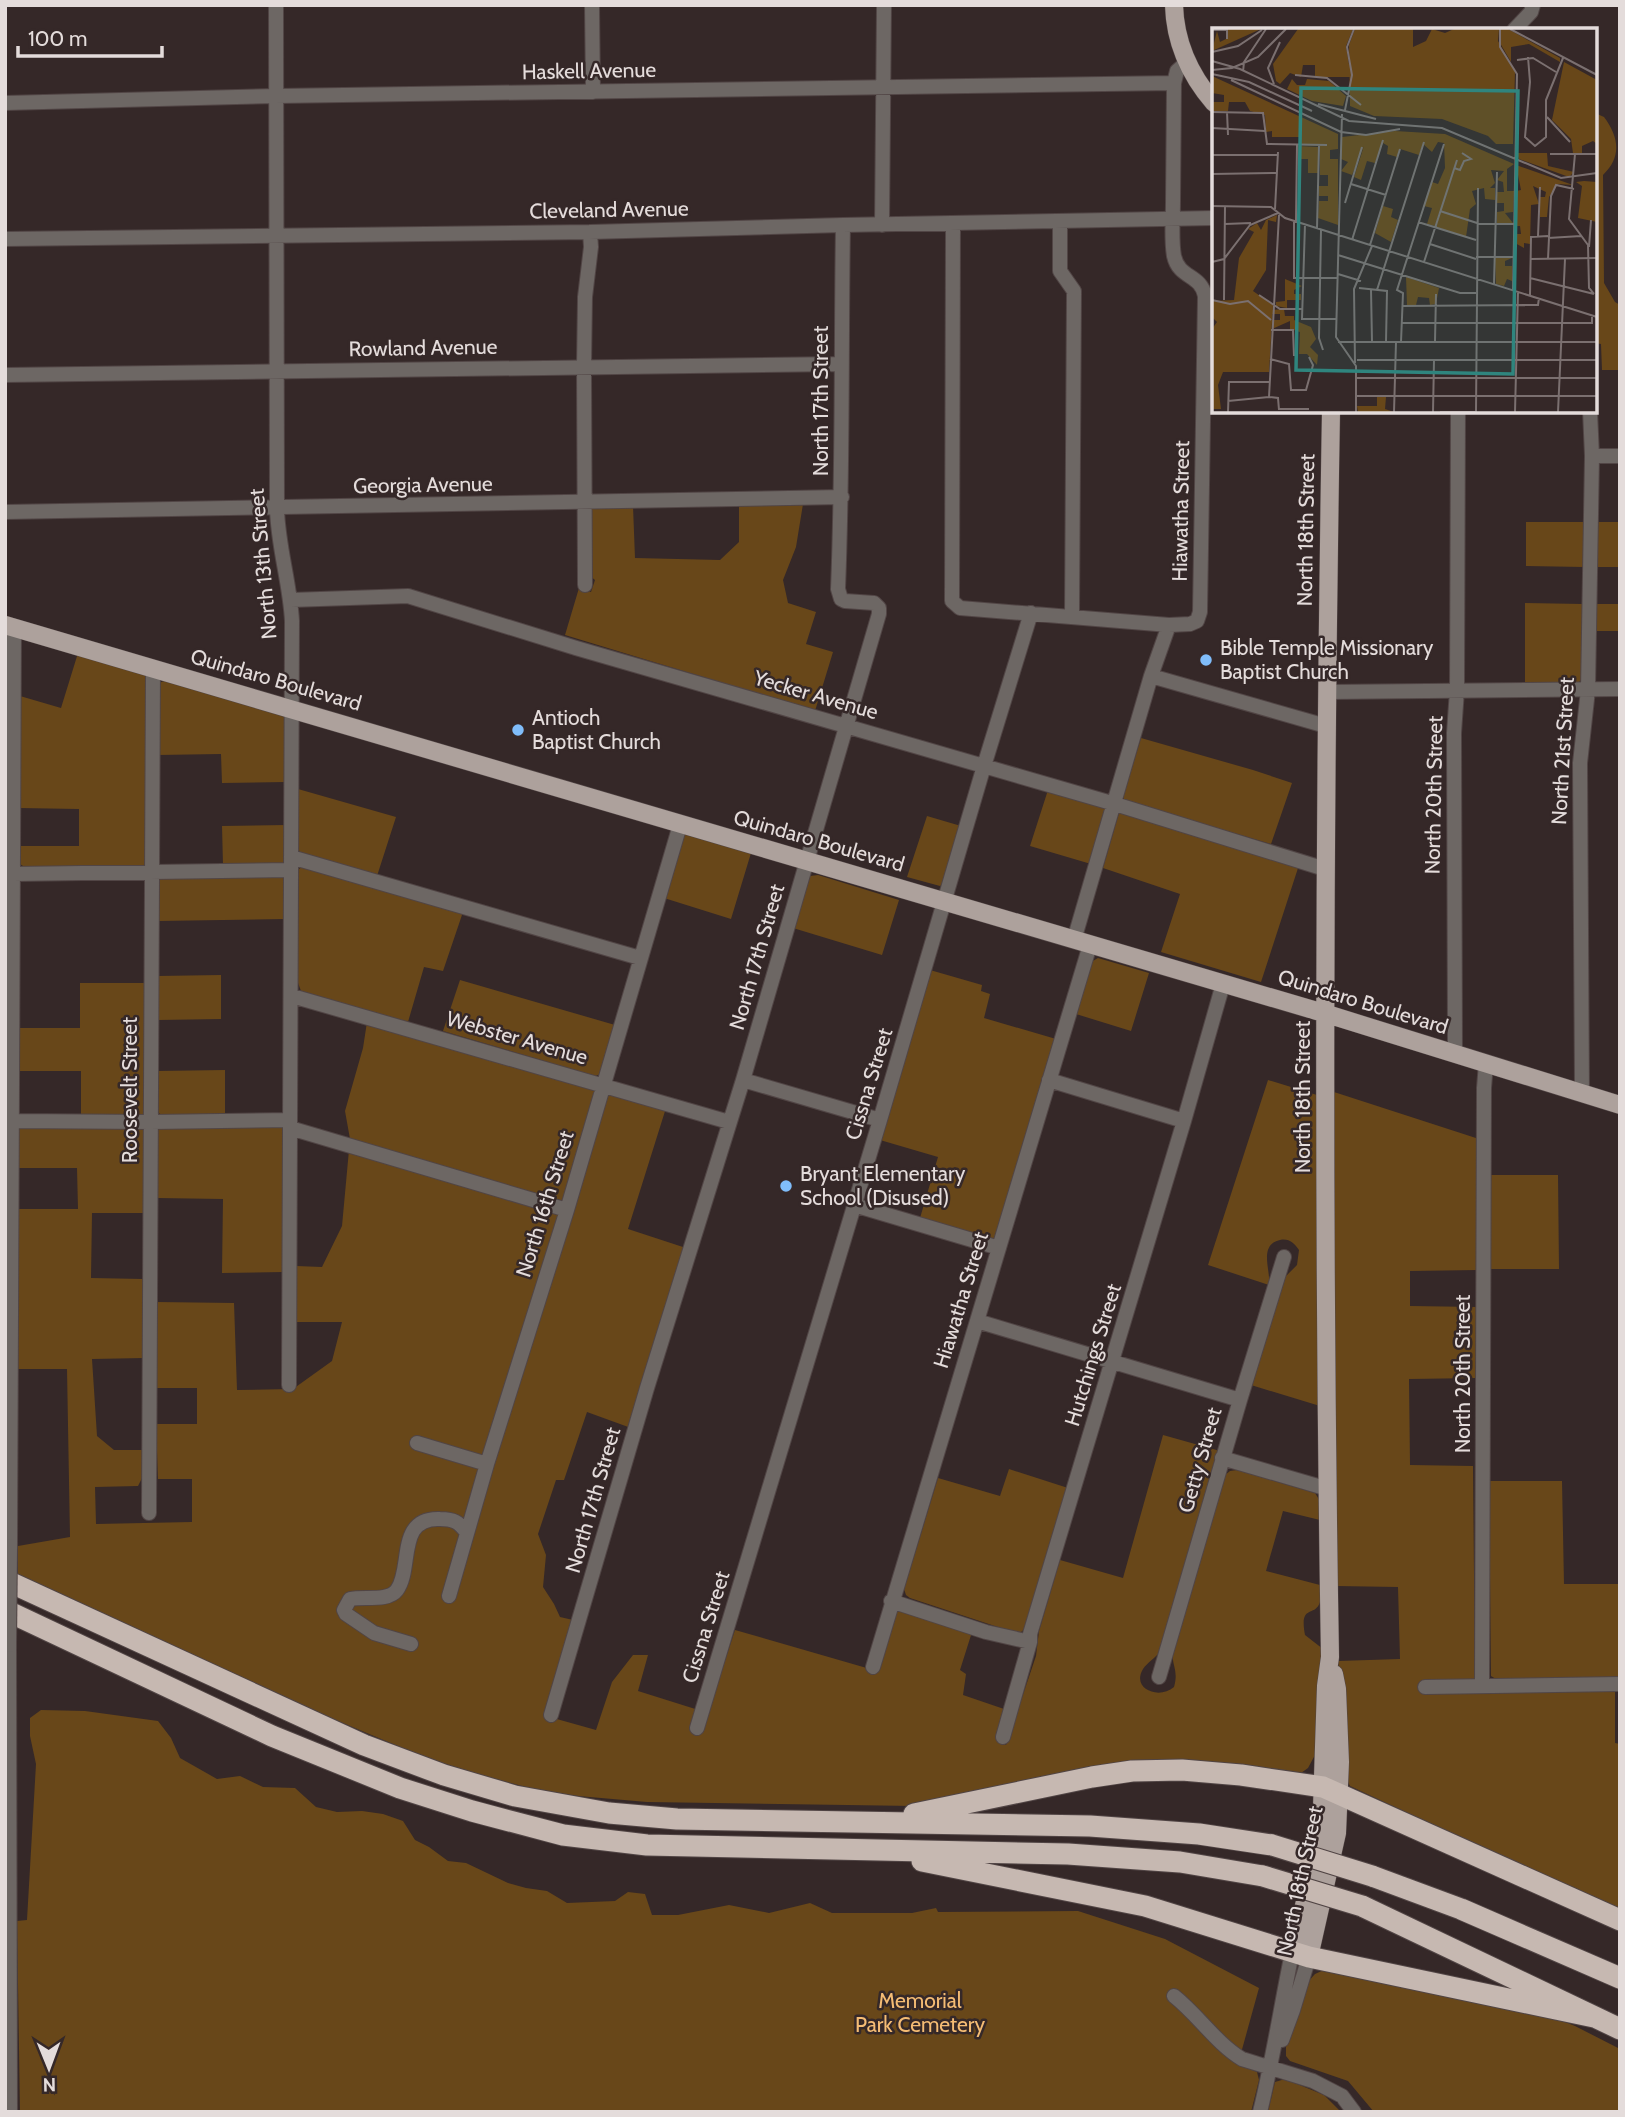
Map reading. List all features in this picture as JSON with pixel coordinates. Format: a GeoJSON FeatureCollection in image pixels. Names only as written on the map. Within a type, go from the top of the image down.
{"type":"FeatureCollection","features":[{"type":"Feature","properties":{"kind":"highway"},"geometry":{"type":"LineString","coordinates":[[5,1580],[364,1745],[444,1775],[514,1796],[609,1813],[677,1819],[1090,1826],[1199,1834],[1272,1845],[1373,1876],[1461,1909],[1620,1978]]}},
{"type":"Feature","properties":{"kind":"highway"},"geometry":{"type":"LineString","coordinates":[[5,1611],[272,1736],[400,1788],[472,1811],[563,1835],[647,1845],[1080,1855],[1180,1862],[1263,1876],[1362,1906],[1620,2029]]}},
{"type":"Feature","properties":{"kind":"highway"},"geometry":{"type":"LineString","coordinates":[[868,1822],[1132,1771],[1182,1770],[1241,1775],[1331,1791],[1620,1920]]}},
{"type":"Feature","properties":{"kind":"highway"},"geometry":{"type":"LineString","coordinates":[[868,1850],[1145,1906],[1301,1955],[1594,2017]]}},
{"type":"Feature","properties":{"kind":"highway"},"geometry":{"type":"LineString","coordinates":[[1532,1940],[1620,1968]]}},
{"type":"Feature","properties":{"kind":"main road"},"geometry":{"type":"LineString","coordinates":[[1174,5],[1178,39],[1186,63],[1212,101]]}},
{"type":"Feature","properties":{"kind":"main road","name":"North 18th Street"},"geometry":{"type":"LineString","coordinates":[[1301,1955],[1337,1833],[1331,1791],[1338,1689],[1331,1657],[1325,1231],[1326,692],[1331,413]]}},
{"type":"Feature","properties":{"kind":"main road","name":"Quindaro Boulevard"},"geometry":{"type":"LineString","coordinates":[[9,626],[1327,1014],[1620,1105]]}},
{"type":"Feature","properties":{"kind":"street","name":"North 13th Street"},"geometry":{"type":"LineString","coordinates":[[276,5],[277,509],[278,534],[290,600],[292,708],[289,1385]]}},
{"type":"Feature","properties":{"kind":"street"},"geometry":{"type":"LineString","coordinates":[[592,5],[593,92]]}},
{"type":"Feature","properties":{"kind":"street"},"geometry":{"type":"LineString","coordinates":[[882,225],[884,5]]}},
{"type":"Feature","properties":{"kind":"street"},"geometry":{"type":"LineString","coordinates":[[1516,28],[1531,12],[1533,5]]}},
{"type":"Feature","properties":{"kind":"street"},"geometry":{"type":"LineString","coordinates":[[1174,83],[1177,71],[1186,63]]}},
{"type":"Feature","properties":{"kind":"street","name":"Haskell Avenue"},"geometry":{"type":"LineString","coordinates":[[5,103],[277,96],[1174,83]]}},
{"type":"Feature","properties":{"kind":"street","name":"Hiawatha Street"},"geometry":{"type":"LineString","coordinates":[[873,1667],[1049,1080],[1115,804],[1152,676],[1169,625],[1190,624],[1197,621],[1200,612],[1205,296],[1204,288],[1179,269],[1174,254],[1174,83]]}},
{"type":"Feature","properties":{"kind":"street","name":"Cleveland Avenue"},"geometry":{"type":"LineString","coordinates":[[5,239],[590,232],[1212,218]]}},
{"type":"Feature","properties":{"kind":"street"},"geometry":{"type":"LineString","coordinates":[[1060,222],[1060,271],[1074,292],[1072,616]]}},
{"type":"Feature","properties":{"kind":"street"},"geometry":{"type":"LineString","coordinates":[[953,224],[952,601],[960,608],[1169,625]]}},
{"type":"Feature","properties":{"kind":"street","name":"North 17th Street"},"geometry":{"type":"LineString","coordinates":[[551,1715],[643,1401],[743,1080],[879,608],[874,603],[845,601],[840,597],[838,589],[842,497],[844,225]]}},
{"type":"Feature","properties":{"kind":"street"},"geometry":{"type":"LineString","coordinates":[[585,584],[584,367],[585,297],[590,232]]}},
{"type":"Feature","properties":{"kind":"street","name":"Rowland Avenue"},"geometry":{"type":"LineString","coordinates":[[5,374],[841,364]]}},
{"type":"Feature","properties":{"kind":"street","name":"North 20th Street"},"geometry":{"type":"LineString","coordinates":[[1455,1053],[1454,733],[1457,690],[1458,413]]}},
{"type":"Feature","properties":{"kind":"street","name":"North 21st Street"},"geometry":{"type":"LineString","coordinates":[[1582,1093],[1580,763],[1588,690],[1592,456],[1590,413]]}},
{"type":"Feature","properties":{"kind":"street"},"geometry":{"type":"LineString","coordinates":[[1592,456],[1620,457]]}},
{"type":"Feature","properties":{"kind":"street","name":"Georgia Avenue"},"geometry":{"type":"LineString","coordinates":[[5,512],[842,497]]}},
{"type":"Feature","properties":{"kind":"street","name":"Yecker Avenue"},"geometry":{"type":"LineString","coordinates":[[290,600],[408,596],[576,648],[1115,804],[1325,869]]}},
{"type":"Feature","properties":{"kind":"street","name":"Cissna Street"},"geometry":{"type":"LineString","coordinates":[[697,1728],[1031,613]]}},
{"type":"Feature","properties":{"kind":"street"},"geometry":{"type":"LineString","coordinates":[[9,626],[13,874],[8,974],[13,1121],[9,1644],[10,2112]]}},
{"type":"Feature","properties":{"kind":"street","name":"Roosevelt Street"},"geometry":{"type":"LineString","coordinates":[[149,1513],[153,668]]}},
{"type":"Feature","properties":{"kind":"street"},"geometry":{"type":"LineString","coordinates":[[1152,676],[1326,726]]}},
{"type":"Feature","properties":{"kind":"street"},"geometry":{"type":"LineString","coordinates":[[1326,692],[1620,689]]}},
{"type":"Feature","properties":{"kind":"street","name":"North 16th Street"},"geometry":{"type":"LineString","coordinates":[[449,1596],[487,1464],[567,1210],[680,825]]}},
{"type":"Feature","properties":{"kind":"street"},"geometry":{"type":"LineString","coordinates":[[13,874],[152,872],[291,863],[640,958]]}},
{"type":"Feature","properties":{"kind":"street","name":"Hutchings Street"},"geometry":{"type":"LineString","coordinates":[[1003,1737],[1030,1634],[1223,984]]}},
{"type":"Feature","properties":{"kind":"street","name":"Webster Avenue"},"geometry":{"type":"LineString","coordinates":[[292,996],[729,1122]]}},
{"type":"Feature","properties":{"kind":"street","name":"North 20th Street"},"geometry":{"type":"LineString","coordinates":[[1482,1686],[1486,1063]]}},
{"type":"Feature","properties":{"kind":"street"},"geometry":{"type":"LineString","coordinates":[[743,1080],[880,1120]]}},
{"type":"Feature","properties":{"kind":"street"},"geometry":{"type":"LineString","coordinates":[[1049,1080],[1184,1121]]}},
{"type":"Feature","properties":{"kind":"street"},"geometry":{"type":"LineString","coordinates":[[13,1121],[290,1124],[567,1210]]}},
{"type":"Feature","properties":{"kind":"street"},"geometry":{"type":"LineString","coordinates":[[854,1205],[999,1248]]}},
{"type":"Feature","properties":{"kind":"street","name":"Getty Street"},"geometry":{"type":"LineString","coordinates":[[1159,1677],[1284,1256]]}},
{"type":"Feature","properties":{"kind":"street"},"geometry":{"type":"LineString","coordinates":[[978,1321],[1240,1400]]}},
{"type":"Feature","properties":{"kind":"street"},"geometry":{"type":"LineString","coordinates":[[417,1443],[487,1464]]}},
{"type":"Feature","properties":{"kind":"street"},"geometry":{"type":"LineString","coordinates":[[1222,1458],[1328,1489]]}},
{"type":"Feature","properties":{"kind":"street"},"geometry":{"type":"LineString","coordinates":[[411,1644],[374,1633],[346,1615],[346,1604],[350,1599],[360,1597],[386,1597],[398,1589],[410,1538],[416,1527],[422,1523],[432,1519],[456,1520],[467,1533]]}},
{"type":"Feature","properties":{"kind":"street"},"geometry":{"type":"LineString","coordinates":[[891,1601],[986,1632],[1030,1642]]}},
{"type":"Feature","properties":{"kind":"street"},"geometry":{"type":"LineString","coordinates":[[1425,1687],[1620,1684]]}},
{"type":"Feature","properties":{"kind":"street","name":"North 18th Street"},"geometry":{"type":"LineString","coordinates":[[1260,2112],[1280,2011],[1301,1955]]}},
{"type":"Feature","properties":{"kind":"street"},"geometry":{"type":"LineString","coordinates":[[1174,1996],[1191,2009],[1231,2053],[1242,2059],[1313,2081],[1342,2095],[1354,2112]]}},
{"type":"Feature","properties":{"kind":"green space"},"geometry":{"type":"Polygon","coordinates":[[[1597,114],[1604,117],[1609,124],[1616,147],[1613,161],[1603,175],[1604,283],[1615,302],[1620,305],[1620,370],[1602,370],[1601,344],[1597,343],[1597,114]]]}},
{"type":"Feature","properties":{"kind":"green space"},"geometry":{"type":"Polygon","coordinates":[[[803,504],[796,547],[783,580],[788,603],[816,612],[806,644],[833,652],[815,711],[565,635],[579,588],[591,592],[595,580],[590,576],[589,511],[595,507],[633,506],[635,558],[720,560],[739,542],[739,505],[803,504]]]}},
{"type":"Feature","properties":{"kind":"green space"},"geometry":{"type":"Polygon","coordinates":[[[1526,522],[1584,522],[1584,567],[1526,566],[1526,522]]]}},
{"type":"Feature","properties":{"kind":"green space"},"geometry":{"type":"Polygon","coordinates":[[[1597,522],[1620,522],[1620,567],[1596,567],[1597,522]]]}},
{"type":"Feature","properties":{"kind":"green space"},"geometry":{"type":"Polygon","coordinates":[[[1525,603],[1583,604],[1582,679],[1579,682],[1525,683],[1525,603]]]}},
{"type":"Feature","properties":{"kind":"green space"},"geometry":{"type":"Polygon","coordinates":[[[1595,604],[1620,604],[1620,631],[1595,631],[1595,604]]]}},
{"type":"Feature","properties":{"kind":"green space"},"geometry":{"type":"Polygon","coordinates":[[[78,653],[145,675],[147,680],[146,862],[143,866],[20,864],[20,846],[79,846],[79,809],[19,808],[20,696],[61,708],[78,653]]]}},
{"type":"Feature","properties":{"kind":"green space"},"geometry":{"type":"Polygon","coordinates":[[[164,681],[283,715],[286,782],[222,783],[221,754],[157,755],[159,683],[164,681]]]}},
{"type":"Feature","properties":{"kind":"green space"},"geometry":{"type":"Polygon","coordinates":[[[1141,738],[1292,783],[1271,844],[1125,801],[1123,797],[1141,738]]]}},
{"type":"Feature","properties":{"kind":"green space"},"geometry":{"type":"Polygon","coordinates":[[[298,789],[396,817],[377,876],[300,852],[297,848],[298,789]]]}},
{"type":"Feature","properties":{"kind":"green space"},"geometry":{"type":"Polygon","coordinates":[[[1048,790],[1105,806],[1107,811],[1091,864],[1030,846],[1048,790]]]}},
{"type":"Feature","properties":{"kind":"green space"},"geometry":{"type":"Polygon","coordinates":[[[1123,811],[1299,865],[1261,982],[1161,952],[1180,894],[1103,868],[1119,813],[1123,811]]]}},
{"type":"Feature","properties":{"kind":"green space"},"geometry":{"type":"Polygon","coordinates":[[[927,816],[961,826],[943,884],[940,886],[907,877],[927,816]]]}},
{"type":"Feature","properties":{"kind":"green space"},"geometry":{"type":"Polygon","coordinates":[[[287,825],[286,861],[283,864],[223,865],[222,826],[287,825]]]}},
{"type":"Feature","properties":{"kind":"green space"},"geometry":{"type":"Polygon","coordinates":[[[685,833],[751,853],[731,919],[664,898],[685,833]]]}},
{"type":"Feature","properties":{"kind":"green space"},"geometry":{"type":"Polygon","coordinates":[[[303,866],[463,912],[443,971],[424,967],[408,1022],[301,991],[297,980],[299,869],[303,866]]]}},
{"type":"Feature","properties":{"kind":"green space"},"geometry":{"type":"Polygon","coordinates":[[[818,875],[899,900],[882,955],[793,928],[808,879],[818,875]]]}},
{"type":"Feature","properties":{"kind":"green space"},"geometry":{"type":"Polygon","coordinates":[[[280,876],[284,879],[285,919],[157,921],[157,881],[160,878],[280,876]]]}},
{"type":"Feature","properties":{"kind":"green space"},"geometry":{"type":"Polygon","coordinates":[[[1098,958],[1149,973],[1131,1031],[1076,1014],[1091,962],[1098,958]]]}},
{"type":"Feature","properties":{"kind":"green space"},"geometry":{"type":"Polygon","coordinates":[[[930,970],[982,985],[981,991],[990,994],[984,1018],[1056,1039],[997,1237],[991,1240],[920,1218],[938,1157],[880,1140],[930,970]]]}},
{"type":"Feature","properties":{"kind":"green space"},"geometry":{"type":"Polygon","coordinates":[[[221,975],[221,1019],[158,1020],[157,976],[221,975]]]}},
{"type":"Feature","properties":{"kind":"green space"},"geometry":{"type":"Polygon","coordinates":[[[460,980],[615,1025],[601,1074],[595,1076],[443,1031],[460,980]]]}},
{"type":"Feature","properties":{"kind":"green space"},"geometry":{"type":"Polygon","coordinates":[[[80,983],[146,983],[146,1111],[143,1115],[81,1117],[81,1071],[17,1071],[17,1028],[80,1028],[80,983]]]}},
{"type":"Feature","properties":{"kind":"green space"},"geometry":{"type":"Polygon","coordinates":[[[367,1022],[595,1089],[564,1200],[558,1201],[526,1191],[521,1204],[569,1218],[607,1094],[666,1108],[628,1229],[686,1248],[631,1428],[587,1412],[564,1480],[556,1480],[538,1534],[546,1555],[543,1587],[560,1617],[573,1620],[546,1716],[596,1730],[612,1682],[633,1655],[648,1655],[638,1691],[708,1713],[735,1630],[877,1671],[896,1612],[900,1610],[972,1632],[960,1670],[966,1674],[963,1695],[1004,1709],[997,1739],[1006,1745],[1036,1656],[1039,1631],[1060,1560],[1123,1578],[1163,1435],[1220,1451],[1160,1652],[1143,1669],[1141,1682],[1144,1687],[1154,1692],[1168,1691],[1174,1687],[1176,1676],[1173,1651],[1225,1475],[1237,1470],[1315,1493],[1320,1501],[1320,1520],[1283,1511],[1266,1571],[1320,1585],[1318,1607],[1308,1612],[1304,1619],[1305,1635],[1323,1649],[1316,1753],[1308,1768],[1301,1773],[1208,1765],[914,1806],[647,1802],[541,1791],[462,1770],[405,1749],[331,1718],[18,1574],[18,1546],[70,1537],[67,1369],[17,1369],[18,1209],[78,1209],[77,1168],[18,1168],[17,1130],[20,1127],[140,1127],[144,1131],[144,1213],[92,1213],[91,1278],[143,1279],[144,1358],[92,1359],[97,1436],[114,1450],[144,1450],[143,1476],[138,1486],[95,1487],[96,1524],[192,1522],[192,1479],[158,1479],[156,1424],[197,1424],[197,1388],[156,1388],[156,1302],[234,1303],[237,1390],[293,1389],[332,1361],[342,1322],[296,1322],[296,1266],[322,1267],[342,1226],[350,1139],[345,1111],[363,1048],[367,1022]]]}},
{"type":"Feature","properties":{"kind":"green space"},"geometry":{"type":"Polygon","coordinates":[[[225,1070],[225,1114],[160,1114],[157,1111],[157,1071],[225,1070]]]}},
{"type":"Feature","properties":{"kind":"green space"},"geometry":{"type":"Polygon","coordinates":[[[1268,1080],[1317,1095],[1320,1406],[1251,1385],[1285,1277],[1297,1265],[1297,1247],[1291,1242],[1280,1240],[1269,1247],[1269,1285],[1208,1265],[1268,1080]]]}},
{"type":"Feature","properties":{"kind":"green space"},"geometry":{"type":"Polygon","coordinates":[[[1334,1092],[1479,1139],[1478,1270],[1410,1271],[1410,1306],[1478,1307],[1478,1378],[1409,1379],[1410,1465],[1473,1466],[1475,1682],[1420,1683],[1420,1692],[1615,1689],[1615,1743],[1620,1744],[1620,1908],[1566,1887],[1350,1786],[1345,1776],[1338,1661],[1400,1659],[1398,1587],[1336,1586],[1334,1092]]]}},
{"type":"Feature","properties":{"kind":"green space"},"geometry":{"type":"Polygon","coordinates":[[[279,1124],[283,1128],[284,1272],[222,1273],[223,1199],[157,1198],[156,1130],[159,1126],[279,1124]]]}},
{"type":"Feature","properties":{"kind":"green space"},"geometry":{"type":"Polygon","coordinates":[[[1489,1175],[1558,1175],[1559,1269],[1489,1269],[1489,1175]]]}},
{"type":"Feature","properties":{"kind":"green space"},"geometry":{"type":"Polygon","coordinates":[[[1009,1469],[1068,1488],[1026,1628],[1021,1632],[1013,1632],[910,1598],[904,1589],[938,1478],[1000,1496],[1009,1469]]]}},
{"type":"Feature","properties":{"kind":"green space"},"geometry":{"type":"Polygon","coordinates":[[[1489,1481],[1562,1481],[1564,1584],[1620,1584],[1620,1678],[1496,1679],[1491,1676],[1489,1481]]]}},
{"type":"Feature","properties":{"kind":"green space","name":"Memorial Park Cemetery"},"geometry":{"type":"Polygon","coordinates":[[[41,1710],[85,1711],[158,1721],[171,1738],[180,1758],[217,1779],[240,1776],[263,1787],[295,1788],[316,1807],[337,1812],[383,1814],[403,1821],[415,1840],[448,1861],[466,1863],[508,1883],[547,1891],[567,1903],[615,1901],[628,1892],[645,1894],[652,1915],[678,1915],[729,1905],[769,1913],[810,1903],[832,1913],[912,1913],[936,1908],[938,1912],[1078,1911],[1165,1939],[1259,1988],[1238,2064],[1257,2072],[1259,2080],[1251,2112],[20,2112],[17,1921],[27,1920],[36,1764],[30,1736],[30,1718],[41,1710]]]}},
{"type":"Feature","properties":{"kind":"green space"},"geometry":{"type":"Polygon","coordinates":[[[1326,1969],[1545,2014],[1575,2026],[1620,2049],[1620,2112],[1374,2112],[1348,2081],[1290,2061],[1286,2056],[1286,2047],[1307,1983],[1315,1974],[1326,1969]]]}},
{"type":"Feature","properties":{"kind":"green space"},"geometry":{"type":"Polygon","coordinates":[[[1285,2079],[1324,2095],[1341,2112],[1268,2112],[1275,2082],[1285,2079]]]}},
{"type":"Feature","properties":{"kind":"place","name":"Bible Temple Missionary Baptist Church"},"geometry":{"type":"Point","coordinates":[1206,660]}},
{"type":"Feature","properties":{"kind":"place","name":"Antioch Baptist Church"},"geometry":{"type":"Point","coordinates":[518,730]}},
{"type":"Feature","properties":{"kind":"place","name":"Bryant Elementary School (Disused)"},"geometry":{"type":"Point","coordinates":[786,1186]}}]}
